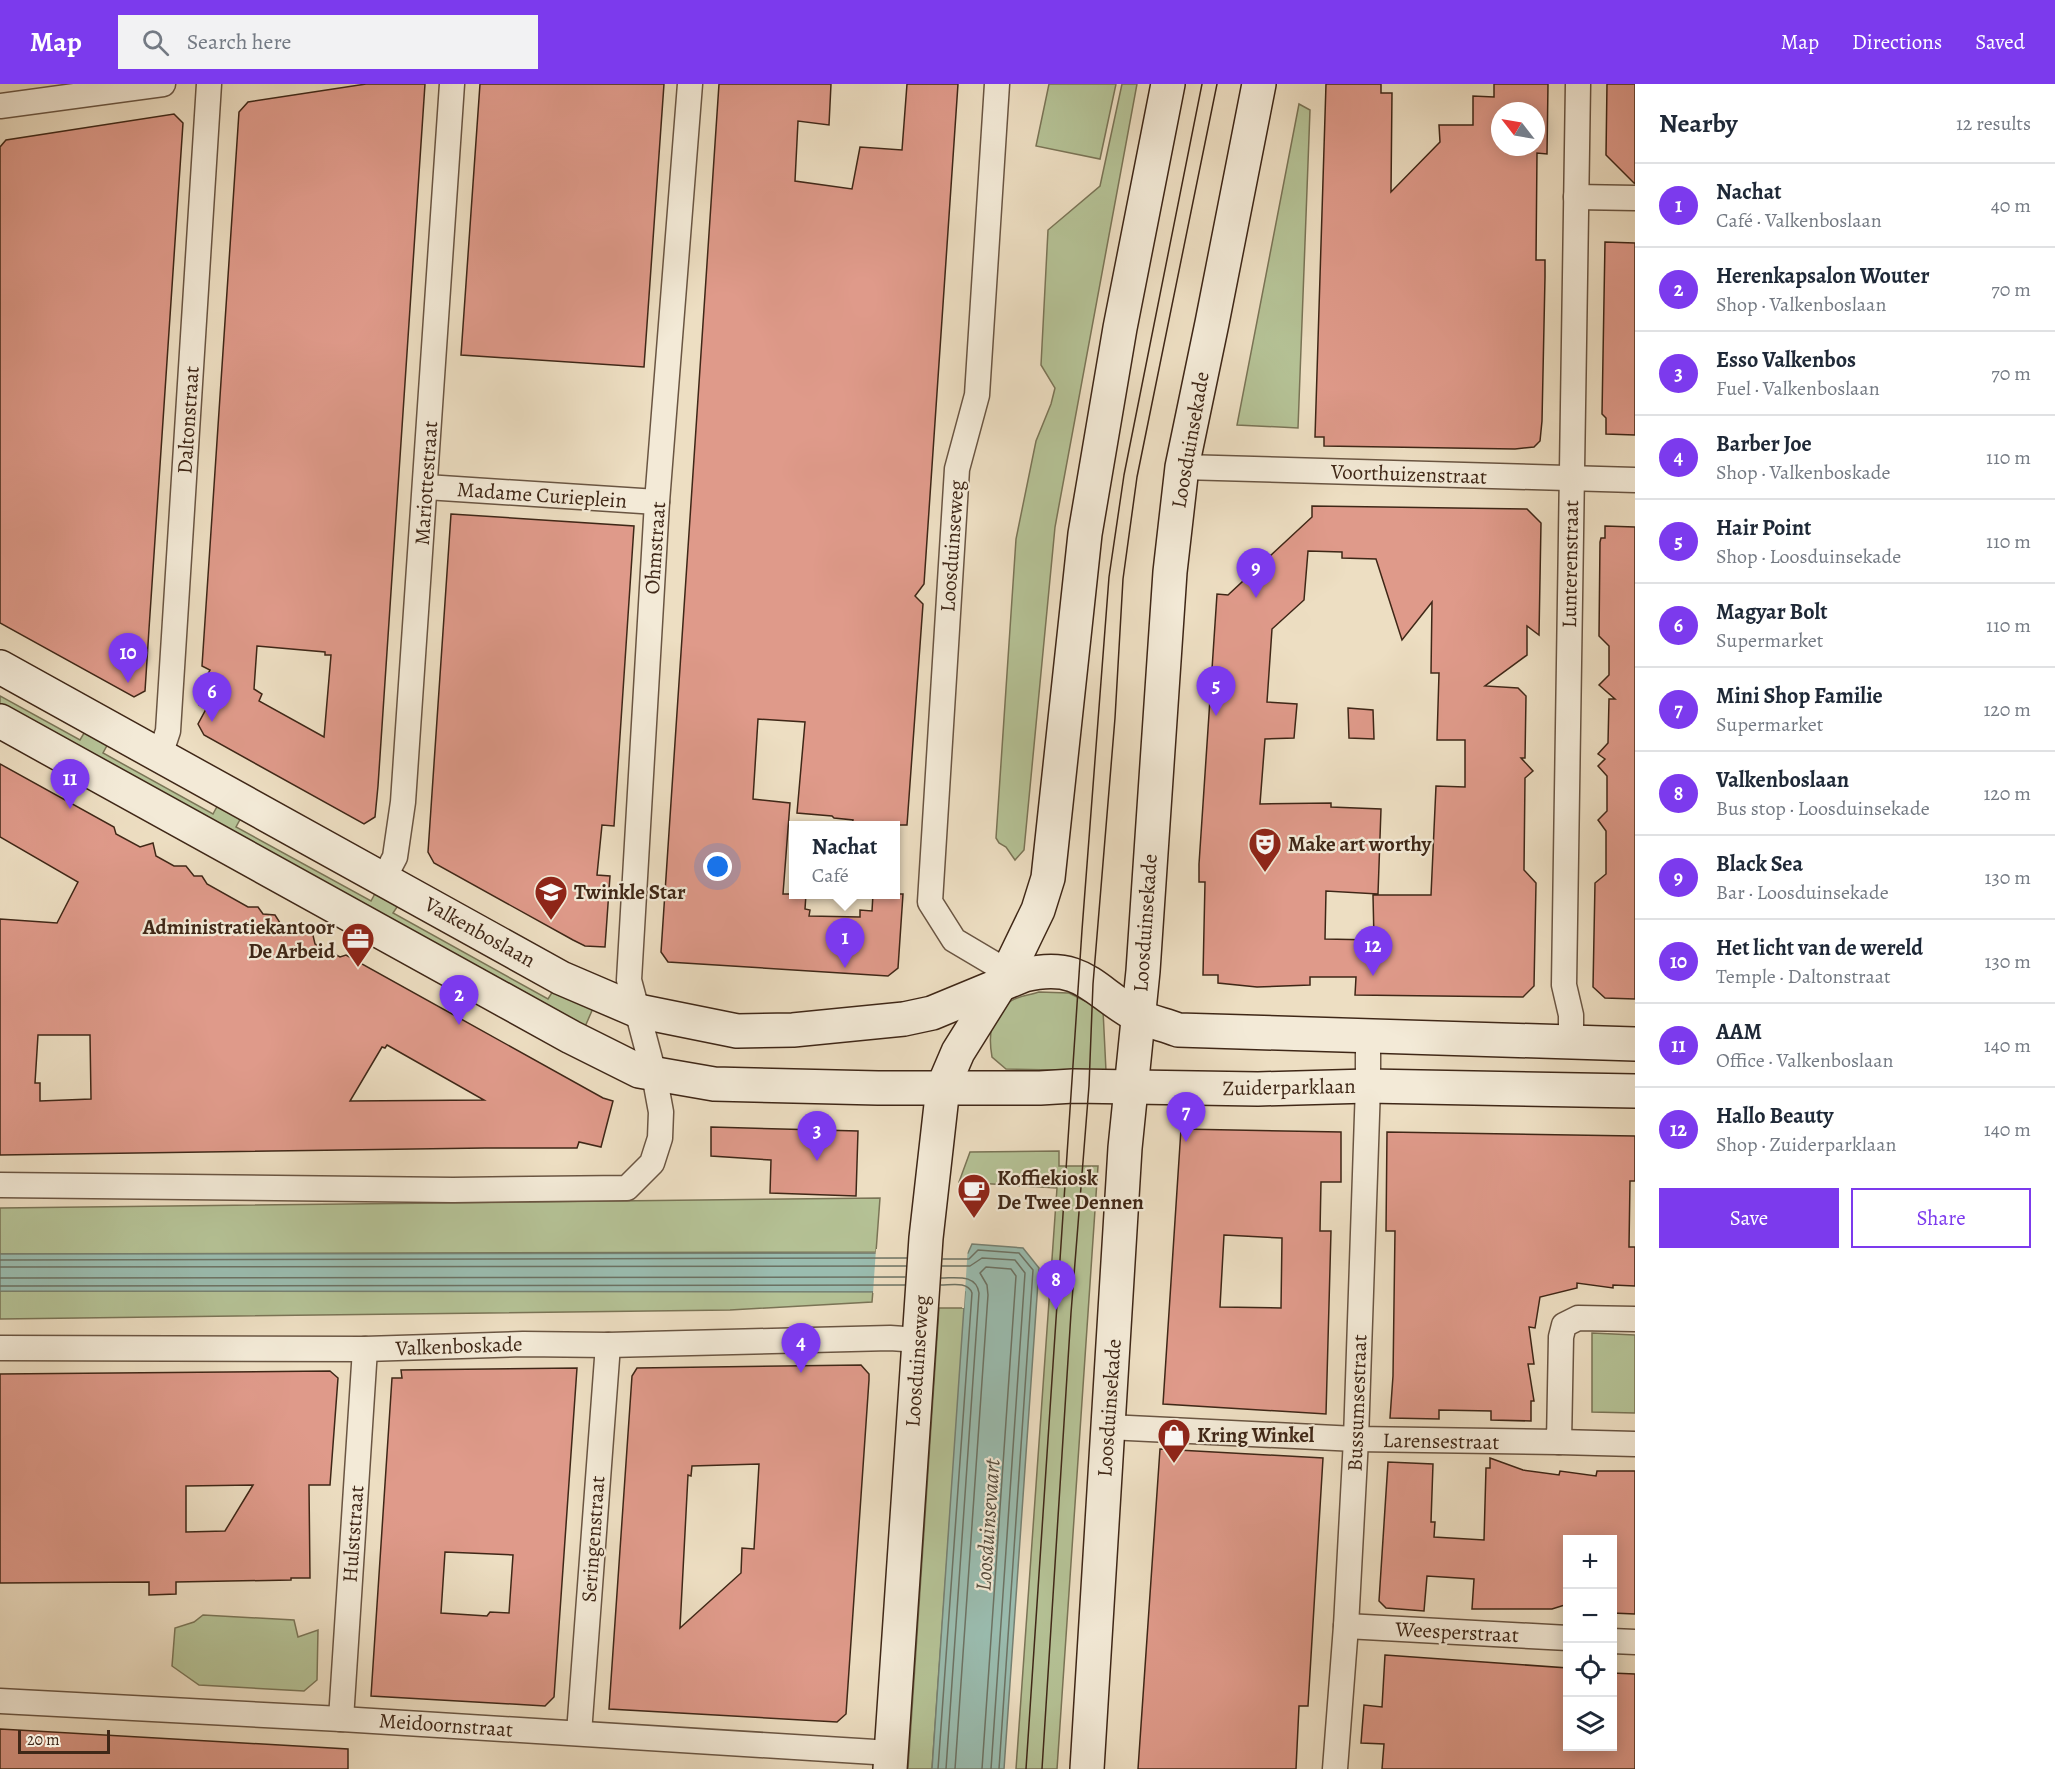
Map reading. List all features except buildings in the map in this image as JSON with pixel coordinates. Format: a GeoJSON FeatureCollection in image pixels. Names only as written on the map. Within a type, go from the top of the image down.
{"type":"FeatureCollection","features":[{"type":"Feature","properties":{"kind":"main road","name":"Loosduinseweg"},"geometry":{"type":"LineString","coordinates":[[891,1761],[926,1238],[942,1087],[958,1052],[1005,977],[1038,910],[1048,878],[1085,534],[1120,328],[1168,84]]}},
{"type":"Feature","properties":{"kind":"main road","name":"Loosduinsekade"},"geometry":{"type":"LineString","coordinates":[[1088,1769],[1131,1087],[1139,1016],[1167,605],[1182,467],[1217,300],[1258,84]]}},
{"type":"Feature","properties":{"kind":"main road","name":"Valkenboslaan"},"geometry":{"type":"LineString","coordinates":[[0,667],[561,978],[638,1011],[737,1031],[793,1030],[888,1021],[932,1013],[1005,977]]}},
{"type":"Feature","properties":{"kind":"main road"},"geometry":{"type":"LineString","coordinates":[[0,721],[571,1037],[639,1071],[714,1084],[878,1088],[942,1087]]}},
{"type":"Feature","properties":{"kind":"main road"},"geometry":{"type":"LineString","coordinates":[[1005,977],[1039,971],[1071,974],[1087,980],[1139,1016],[1178,1030],[1368,1036],[1571,1029],[1635,1044]]}},
{"type":"Feature","properties":{"kind":"main road","name":"Zuiderparklaan"},"geometry":{"type":"LineString","coordinates":[[942,1087],[1258,1089],[1368,1086],[1635,1091]]}},
{"type":"Feature","properties":{"kind":"street"},"geometry":{"type":"LineString","coordinates":[[0,106],[163,84]]}},
{"type":"Feature","properties":{"kind":"street","name":"Daltonstraat"},"geometry":{"type":"LineString","coordinates":[[160,755],[168,731],[209,84]]}},
{"type":"Feature","properties":{"kind":"street","name":"Mariottestraat"},"geometry":{"type":"LineString","coordinates":[[384,878],[395,857],[403,802],[452,84]]}},
{"type":"Feature","properties":{"kind":"street","name":"Ohmstraat"},"geometry":{"type":"LineString","coordinates":[[654,1074],[628,980],[657,502],[690,84]]}},
{"type":"Feature","properties":{"kind":"street","name":"Loosduinseweg"},"geometry":{"type":"LineString","coordinates":[[997,84],[977,395],[957,470],[930,902],[954,940],[1005,977]]}},
{"type":"Feature","properties":{"kind":"street","name":"Lunterenstraat"},"geometry":{"type":"LineString","coordinates":[[1571,1029],[1564,985],[1578,84]]}},
{"type":"Feature","properties":{"kind":"street"},"geometry":{"type":"LineString","coordinates":[[1576,197],[1635,198]]}},
{"type":"Feature","properties":{"kind":"street","name":"Voorthuizenstraat"},"geometry":{"type":"LineString","coordinates":[[1182,467],[1635,480]]}},
{"type":"Feature","properties":{"kind":"street","name":"Madame Curieplein"},"geometry":{"type":"LineString","coordinates":[[426,488],[657,502]]}},
{"type":"Feature","properties":{"kind":"street","name":"Bussumsestraat"},"geometry":{"type":"LineString","coordinates":[[1335,1769],[1346,1626],[1356,1439],[1368,1036]]}},
{"type":"Feature","properties":{"kind":"street"},"geometry":{"type":"LineString","coordinates":[[0,1185],[453,1190],[627,1188],[652,1163],[660,1138],[661,1112],[654,1074]]}},
{"type":"Feature","properties":{"kind":"street"},"geometry":{"type":"LineString","coordinates":[[1558,1442],[1561,1337],[1564,1325],[1578,1318],[1635,1319]]}},
{"type":"Feature","properties":{"kind":"street","name":"Valkenboskade"},"geometry":{"type":"LineString","coordinates":[[0,1348],[365,1349],[890,1338],[919,1340]]}},
{"type":"Feature","properties":{"kind":"street","name":"Seringenstraat"},"geometry":{"type":"LineString","coordinates":[[579,1733],[608,1345]]}},
{"type":"Feature","properties":{"kind":"street","name":"Hulststraat"},"geometry":{"type":"LineString","coordinates":[[341,1719],[365,1349]]}},
{"type":"Feature","properties":{"kind":"street","name":"Larensestraat"},"geometry":{"type":"LineString","coordinates":[[1108,1427],[1356,1439],[1635,1444]]}},
{"type":"Feature","properties":{"kind":"street","name":"Weesperstraat"},"geometry":{"type":"LineString","coordinates":[[1346,1626],[1563,1638]]}},
{"type":"Feature","properties":{"kind":"street"},"geometry":{"type":"LineString","coordinates":[[1617,1641],[1635,1642]]}},
{"type":"Feature","properties":{"kind":"street","name":"Meidoornstraat"},"geometry":{"type":"LineString","coordinates":[[0,1701],[579,1733],[891,1761]]}},
{"type":"Feature","properties":{"kind":"green space"},"geometry":{"type":"Polygon","coordinates":[[[1049,84],[1116,84],[1100,159],[1036,146],[1049,84]]]}},
{"type":"Feature","properties":{"kind":"green space"},"geometry":{"type":"Polygon","coordinates":[[[1122,84],[1137,84],[1055,527],[1024,850],[1015,860],[996,838],[1016,539],[1036,441],[1055,388],[1041,365],[1048,230],[1100,186],[1122,84]]]}},
{"type":"Feature","properties":{"kind":"green space"},"geometry":{"type":"Polygon","coordinates":[[[1299,104],[1310,110],[1298,428],[1237,425],[1299,104]]]}},
{"type":"Feature","properties":{"kind":"green space"},"geometry":{"type":"Polygon","coordinates":[[[0,696],[80,740],[87,728],[110,740],[103,753],[213,814],[220,801],[243,814],[236,827],[371,901],[378,888],[401,901],[393,913],[548,999],[556,986],[594,1006],[584,1029],[0,708],[0,696]]]}},
{"type":"Feature","properties":{"kind":"green space"},"geometry":{"type":"Polygon","coordinates":[[[1039,992],[1069,993],[1103,1010],[1106,1071],[1006,1069],[992,1057],[990,1041],[992,1026],[999,1012],[1014,999],[1039,992]]]}},
{"type":"Feature","properties":{"kind":"green space"},"geometry":{"type":"Polygon","coordinates":[[[1059,1151],[1059,1166],[1098,1166],[1057,1769],[1016,1769],[1057,1188],[959,1182],[970,1152],[1059,1151]]]}},
{"type":"Feature","properties":{"kind":"green space"},"geometry":{"type":"Polygon","coordinates":[[[880,1198],[876,1252],[0,1254],[0,1208],[880,1198]]]}},
{"type":"Feature","properties":{"kind":"green space"},"geometry":{"type":"Polygon","coordinates":[[[873,1290],[872,1302],[730,1310],[0,1319],[0,1291],[873,1290]]]}},
{"type":"Feature","properties":{"kind":"green space"},"geometry":{"type":"Polygon","coordinates":[[[939,1308],[965,1308],[932,1769],[908,1769],[939,1308]]]}},
{"type":"Feature","properties":{"kind":"green space"},"geometry":{"type":"Polygon","coordinates":[[[1592,1333],[1635,1335],[1635,1413],[1592,1412],[1592,1333]]]}},
{"type":"Feature","properties":{"kind":"green space"},"geometry":{"type":"Polygon","coordinates":[[[203,1615],[294,1620],[298,1637],[318,1630],[317,1680],[304,1691],[199,1685],[172,1666],[175,1628],[194,1622],[203,1615]]]}},
{"type":"Feature","properties":{"kind":"water","name":"Loosduinsevaart"},"geometry":{"type":"Polygon","coordinates":[[[972,1244],[1023,1248],[1039,1268],[1004,1769],[932,1769],[965,1292],[0,1291],[0,1254],[968,1253],[972,1244]]]}},
{"type":"Feature","properties":{"kind":"pier"},"geometry":{"type":"Polygon","coordinates":[[[968,1245],[964,1308],[962,1308],[963,1294],[873,1293],[876,1249],[966,1250],[968,1245]]]}},
{"type":"Feature","properties":{"kind":"tram line"},"geometry":{"type":"LineString","coordinates":[[1026,1769],[1082,930],[1109,577],[1124,475],[1202,84]]}},
{"type":"Feature","properties":{"kind":"tram line"},"geometry":{"type":"LineString","coordinates":[[1042,1769],[1071,1313],[1089,1086],[1093,984],[1115,718],[1123,579],[1137,477],[1217,84]]}},
{"type":"Feature","properties":{"kind":"place","name":"Black Sea"},"geometry":{"type":"Point","coordinates":[1256,598]}},
{"type":"Feature","properties":{"kind":"place","name":"Het licht van de wereld"},"geometry":{"type":"Point","coordinates":[128,683]}},
{"type":"Feature","properties":{"kind":"place","name":"Hair Point"},"geometry":{"type":"Point","coordinates":[1216,716]}},
{"type":"Feature","properties":{"kind":"place","name":"Magyar Bolt"},"geometry":{"type":"Point","coordinates":[212,722]}},
{"type":"Feature","properties":{"kind":"place","name":"AAM"},"geometry":{"type":"Point","coordinates":[70,809]}},
{"type":"Feature","properties":{"kind":"place","name":"Make art worthy"},"geometry":{"type":"Point","coordinates":[1265,873]}},
{"type":"Feature","properties":{"kind":"place","name":"Twinkle Star"},"geometry":{"type":"Point","coordinates":[551,921]}},
{"type":"Feature","properties":{"kind":"place","name":"Administratiekantoor De Arbeid"},"geometry":{"type":"Point","coordinates":[358,968]}},
{"type":"Feature","properties":{"kind":"place","name":"Nachat"},"geometry":{"type":"Point","coordinates":[845,968]}},
{"type":"Feature","properties":{"kind":"place","name":"Hallo Beauty"},"geometry":{"type":"Point","coordinates":[1373,976]}},
{"type":"Feature","properties":{"kind":"place","name":"Herenkapsalon Wouter"},"geometry":{"type":"Point","coordinates":[459,1025]}},
{"type":"Feature","properties":{"kind":"place","name":"Mini Shop Familie"},"geometry":{"type":"Point","coordinates":[1186,1142]}},
{"type":"Feature","properties":{"kind":"place","name":"Esso Valkenbos"},"geometry":{"type":"Point","coordinates":[817,1161]}},
{"type":"Feature","properties":{"kind":"place","name":"Koffiekiosk De Twee Dennen"},"geometry":{"type":"Point","coordinates":[974,1219]}},
{"type":"Feature","properties":{"kind":"place","name":"Valkenboslaan"},"geometry":{"type":"Point","coordinates":[1056,1310]}},
{"type":"Feature","properties":{"kind":"place","name":"Barber Joe"},"geometry":{"type":"Point","coordinates":[801,1373]}},
{"type":"Feature","properties":{"kind":"place","name":"Kring Winkel"},"geometry":{"type":"Point","coordinates":[1174,1464]}}]}
